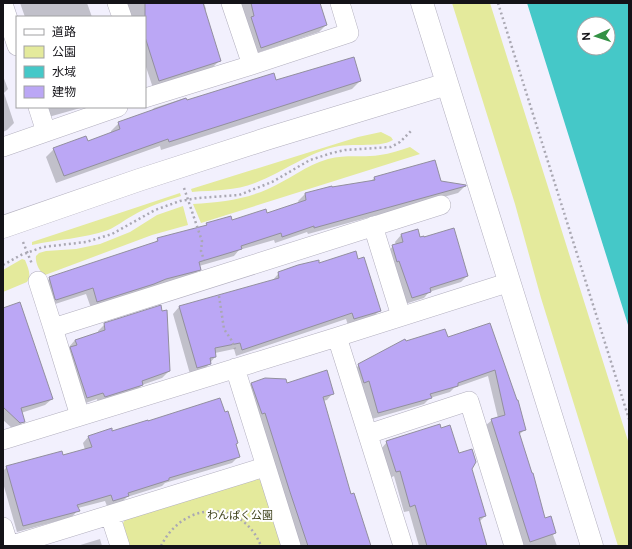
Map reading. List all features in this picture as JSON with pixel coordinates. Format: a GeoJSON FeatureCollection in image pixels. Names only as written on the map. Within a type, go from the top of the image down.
{"type":"FeatureCollection","features":[{"type":"Feature","properties":{"kind":"street"},"geometry":{"type":"LineString","coordinates":[[117,3],[122,16]]}},
{"type":"Feature","properties":{"kind":"street"},"geometry":{"type":"LineString","coordinates":[[231,3],[252,65]]}},
{"type":"Feature","properties":{"kind":"street"},"geometry":{"type":"LineString","coordinates":[[146,94],[252,65],[349,33],[340,3]]}},
{"type":"Feature","properties":{"kind":"street"},"geometry":{"type":"LineString","coordinates":[[422,3],[592,546]]}},
{"type":"Feature","properties":{"kind":"street"},"geometry":{"type":"LineString","coordinates":[[3,4],[16,43]]}},
{"type":"Feature","properties":{"kind":"street"},"geometry":{"type":"LineString","coordinates":[[4,222],[448,84]]}},
{"type":"Feature","properties":{"kind":"street"},"geometry":{"type":"LineString","coordinates":[[38,108],[46,132]]}},
{"type":"Feature","properties":{"kind":"street"},"geometry":{"type":"LineString","coordinates":[[3,147],[115,108]]}},
{"type":"Feature","properties":{"kind":"street"},"geometry":{"type":"LineString","coordinates":[[53,328],[441,205]]}},
{"type":"Feature","properties":{"kind":"street"},"geometry":{"type":"LineString","coordinates":[[373,226],[401,316]]}},
{"type":"Feature","properties":{"kind":"street"},"geometry":{"type":"LineString","coordinates":[[38,281],[80,416]]}},
{"type":"Feature","properties":{"kind":"street"},"geometry":{"type":"LineString","coordinates":[[3,440],[510,282]]}},
{"type":"Feature","properties":{"kind":"street"},"geometry":{"type":"LineString","coordinates":[[337,337],[403,546]]}},
{"type":"Feature","properties":{"kind":"street"},"geometry":{"type":"LineString","coordinates":[[235,368],[291,546]]}},
{"type":"Feature","properties":{"kind":"street"},"geometry":{"type":"LineString","coordinates":[[368,434],[468,401],[514,546]]}},
{"type":"Feature","properties":{"kind":"street"},"geometry":{"type":"LineString","coordinates":[[3,527],[9,546],[265,467]]}},
{"type":"Feature","properties":{"kind":"street"},"geometry":{"type":"LineString","coordinates":[[110,515],[120,546]]}},
{"type":"Feature","properties":{"kind":"path"},"geometry":{"type":"LineString","coordinates":[[498,3],[629,419]]}},
{"type":"Feature","properties":{"kind":"path"},"geometry":{"type":"LineString","coordinates":[[3,264],[27,252],[43,247],[86,242],[112,234],[155,210],[180,201],[239,195],[272,182],[310,160],[332,153],[345,150],[368,150],[391,147],[400,142],[412,130]]}},
{"type":"Feature","properties":{"kind":"path"},"geometry":{"type":"LineString","coordinates":[[24,242],[38,281]]}},
{"type":"Feature","properties":{"kind":"path"},"geometry":{"type":"LineString","coordinates":[[161,546],[170,532],[184,519],[195,514],[208,511],[232,515],[243,521],[252,530],[261,546]]}},
{"type":"Feature","properties":{"kind":"green space"},"geometry":{"type":"Polygon","coordinates":[[[452,3],[490,3],[629,444],[629,546],[618,546],[541,298],[515,204],[452,3]]]}},
{"type":"Feature","properties":{"kind":"green space"},"geometry":{"type":"Polygon","coordinates":[[[381,132],[391,137],[393,140],[374,145],[345,145],[328,149],[306,157],[266,178],[240,188],[192,192],[191,189],[358,137],[381,132]]]}},
{"type":"Feature","properties":{"kind":"green space"},"geometry":{"type":"Polygon","coordinates":[[[410,147],[420,154],[201,223],[193,204],[231,200],[259,193],[312,165],[328,159],[384,154],[410,147]]]}},
{"type":"Feature","properties":{"kind":"green space"},"geometry":{"type":"Polygon","coordinates":[[[180,193],[181,196],[144,210],[108,230],[89,235],[32,245],[32,242],[180,193]]]}},
{"type":"Feature","properties":{"kind":"green space"},"geometry":{"type":"Polygon","coordinates":[[[183,206],[188,225],[152,235],[45,275],[38,267],[36,256],[39,253],[46,251],[76,249],[100,244],[130,232],[157,215],[183,206]]]}},
{"type":"Feature","properties":{"kind":"green space"},"geometry":{"type":"Polygon","coordinates":[[[22,259],[25,260],[29,271],[27,282],[3,292],[3,270],[22,259]]]}},
{"type":"Feature","properties":{"kind":"green space","name":"わんぱく公園"},"geometry":{"type":"Polygon","coordinates":[[[254,477],[262,481],[283,546],[129,546],[123,523],[126,518],[254,477]]]}},
{"type":"Feature","properties":{"kind":"water"},"geometry":{"type":"Polygon","coordinates":[[[527,3],[629,3],[629,328],[527,3]]]}},
{"type":"Feature","properties":{"kind":"building"},"geometry":{"type":"Polygon","coordinates":[[[145,3],[203,3],[221,61],[159,81],[146,40],[145,3]]]}},
{"type":"Feature","properties":{"kind":"building"},"geometry":{"type":"Polygon","coordinates":[[[251,3],[320,3],[327,25],[261,48],[251,17],[254,16],[251,3]]]}},
{"type":"Feature","properties":{"kind":"building"},"geometry":{"type":"Polygon","coordinates":[[[354,57],[361,81],[169,142],[168,139],[64,176],[53,148],[86,136],[88,141],[120,129],[118,122],[186,98],[187,100],[274,73],[276,80],[354,57]]]}},
{"type":"Feature","properties":{"kind":"building"},"geometry":{"type":"Polygon","coordinates":[[[435,160],[441,181],[466,186],[314,228],[314,226],[282,237],[281,233],[241,246],[242,249],[199,262],[201,270],[166,279],[97,302],[93,288],[56,300],[55,299],[49,277],[158,241],[157,238],[207,225],[206,223],[231,216],[232,220],[266,209],[267,213],[306,200],[305,193],[332,186],[375,180],[374,177],[435,160]]]}},
{"type":"Feature","properties":{"kind":"building"},"geometry":{"type":"Polygon","coordinates":[[[454,228],[468,276],[430,288],[431,292],[412,298],[399,261],[397,262],[392,245],[403,242],[401,234],[418,229],[420,237],[424,237],[454,228]]]}},
{"type":"Feature","properties":{"kind":"building"},"geometry":{"type":"Polygon","coordinates":[[[356,251],[358,259],[364,257],[381,311],[354,319],[352,313],[242,350],[240,343],[215,348],[216,357],[210,358],[211,364],[197,368],[179,306],[279,278],[278,272],[298,265],[319,260],[319,263],[356,251]]]}},
{"type":"Feature","properties":{"kind":"building"},"geometry":{"type":"Polygon","coordinates":[[[20,302],[53,399],[21,408],[25,422],[20,423],[3,407],[3,308],[20,302]]]}},
{"type":"Feature","properties":{"kind":"building"},"geometry":{"type":"Polygon","coordinates":[[[161,305],[162,311],[167,310],[170,371],[142,381],[143,385],[105,397],[103,393],[87,398],[70,347],[77,345],[75,340],[105,330],[104,323],[161,305]]]}},
{"type":"Feature","properties":{"kind":"building"},"geometry":{"type":"Polygon","coordinates":[[[490,323],[518,400],[526,430],[519,432],[533,473],[545,518],[551,516],[556,533],[530,542],[491,419],[505,415],[495,370],[458,383],[458,386],[430,394],[432,398],[378,413],[369,381],[364,383],[358,364],[405,339],[406,341],[445,329],[448,337],[490,323]]]}},
{"type":"Feature","properties":{"kind":"building"},"geometry":{"type":"Polygon","coordinates":[[[327,370],[334,394],[323,397],[351,494],[354,493],[371,546],[308,546],[265,413],[262,414],[251,383],[265,378],[286,379],[287,383],[327,370]]]}},
{"type":"Feature","properties":{"kind":"building"},"geometry":{"type":"Polygon","coordinates":[[[220,398],[225,412],[228,411],[238,443],[236,444],[240,457],[169,478],[169,480],[128,493],[129,496],[113,501],[111,495],[77,505],[80,511],[23,526],[6,466],[62,451],[63,455],[92,447],[88,436],[112,428],[112,431],[148,421],[220,398]]]}},
{"type":"Feature","properties":{"kind":"building"},"geometry":{"type":"Polygon","coordinates":[[[440,424],[441,428],[450,425],[459,453],[472,449],[476,462],[472,469],[486,516],[479,518],[487,546],[427,546],[415,505],[410,507],[400,471],[396,472],[386,441],[440,424]]]}}]}
